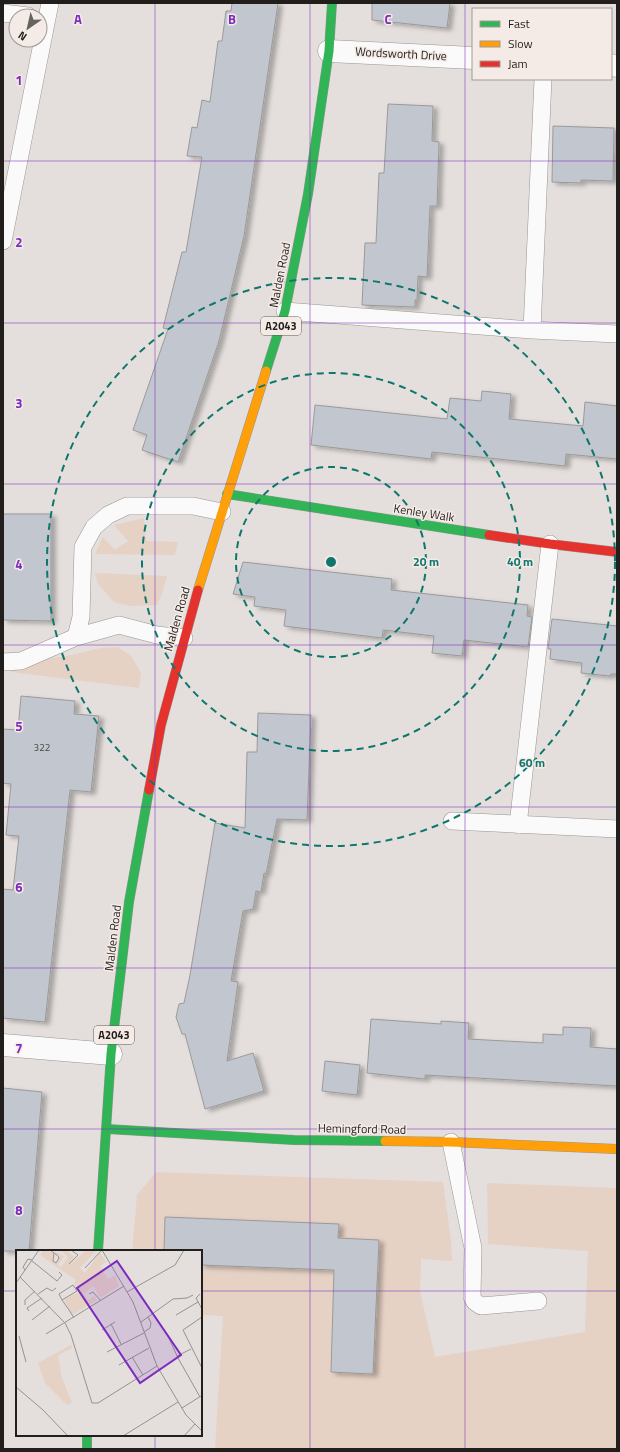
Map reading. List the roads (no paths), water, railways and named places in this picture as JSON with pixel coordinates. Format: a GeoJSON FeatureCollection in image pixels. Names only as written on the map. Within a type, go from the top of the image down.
{"type":"FeatureCollection","features":[{"type":"Feature","properties":{"kind":"main road","name":"Malden Road"},"geometry":{"type":"LineString","coordinates":[[98,1250],[111,1054],[129,902],[143,819],[161,725],[184,638],[227,494],[285,312],[308,194],[329,51],[332,3]]}},
{"type":"Feature","properties":{"kind":"main road","name":"Kenley Walk"},"geometry":{"type":"LineString","coordinates":[[227,494],[550,544],[617,552]]}},
{"type":"Feature","properties":{"kind":"main road","name":"Hemingford Road"},"geometry":{"type":"LineString","coordinates":[[107,1129],[294,1140],[451,1142],[617,1149]]}},
{"type":"Feature","properties":{"kind":"main road"},"geometry":{"type":"LineString","coordinates":[[87,1436],[87,1449]]}},
{"type":"Feature","properties":{"kind":"street","name":"Wordsworth Drive"},"geometry":{"type":"LineString","coordinates":[[329,51],[472,58]]}},
{"type":"Feature","properties":{"kind":"street"},"geometry":{"type":"LineString","coordinates":[[3,1045],[111,1054]]}},
{"type":"Feature","properties":{"kind":"lane"},"geometry":{"type":"LineString","coordinates":[[3,241],[39,48]]}},
{"type":"Feature","properties":{"kind":"lane"},"geometry":{"type":"LineString","coordinates":[[532,330],[543,80]]}},
{"type":"Feature","properties":{"kind":"lane"},"geometry":{"type":"LineString","coordinates":[[285,312],[532,330],[617,334]]}},
{"type":"Feature","properties":{"kind":"lane"},"geometry":{"type":"LineString","coordinates":[[76,637],[81,617],[83,547],[94,527],[108,515],[127,506],[193,506],[222,512]]}},
{"type":"Feature","properties":{"kind":"lane"},"geometry":{"type":"LineString","coordinates":[[518,825],[550,544]]}},
{"type":"Feature","properties":{"kind":"lane"},"geometry":{"type":"LineString","coordinates":[[3,662],[21,661],[76,637],[119,625],[157,636],[184,638]]}},
{"type":"Feature","properties":{"kind":"lane"},"geometry":{"type":"LineString","coordinates":[[452,821],[617,829]]}},
{"type":"Feature","properties":{"kind":"lane"},"geometry":{"type":"LineString","coordinates":[[451,1142],[473,1248],[472,1297],[475,1302],[481,1306],[538,1301]]}}]}
